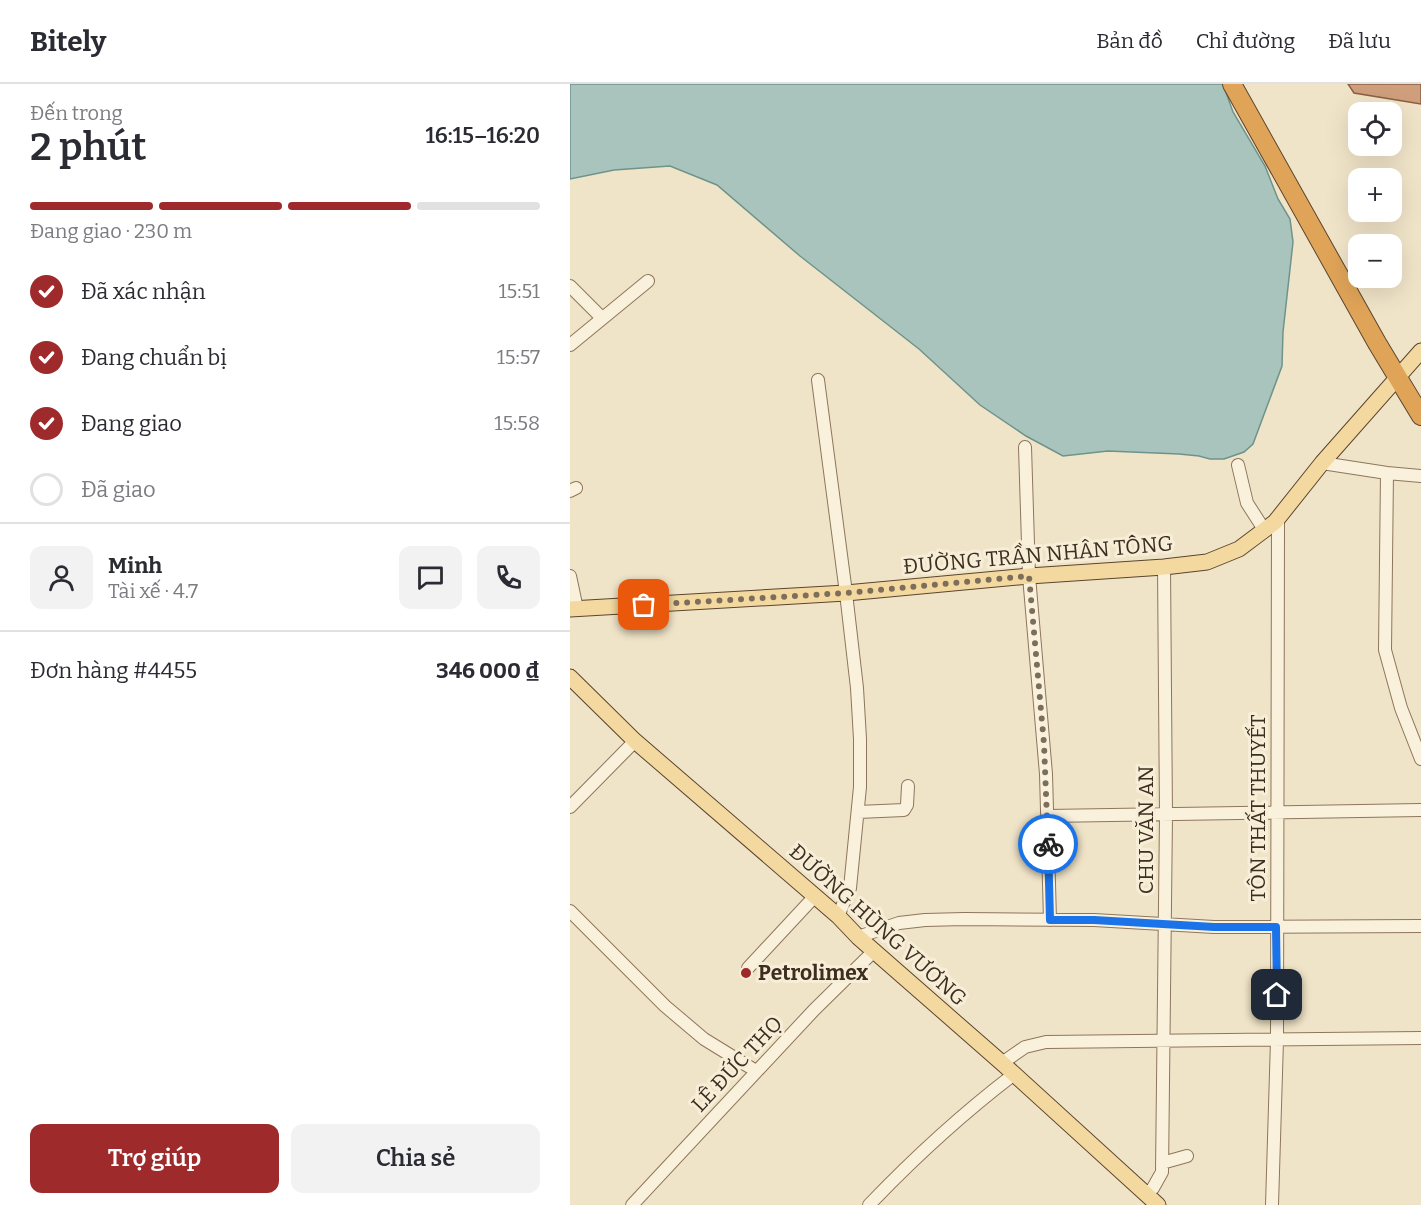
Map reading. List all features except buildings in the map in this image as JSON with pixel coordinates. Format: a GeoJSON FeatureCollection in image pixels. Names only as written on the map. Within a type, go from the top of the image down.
{"type":"FeatureCollection","features":[{"type":"Feature","properties":{"kind":"highway"},"geometry":{"type":"LineString","coordinates":[[1232,84],[1397,378],[1421,416]]}},
{"type":"Feature","properties":{"kind":"main road","name":"ĐƯỜNG TRẦN NHÂN TÔNG"},"geometry":{"type":"LineString","coordinates":[[573,609],[846,593],[1207,562],[1239,549],[1278,518],[1322,463],[1421,351]]}},
{"type":"Feature","properties":{"kind":"main road","name":"ĐƯỜNG HÙNG VƯƠNG"},"geometry":{"type":"LineString","coordinates":[[570,677],[635,741],[838,916],[858,937],[1002,1063],[1158,1205]]}},
{"type":"Feature","properties":{"kind":"street"},"geometry":{"type":"LineString","coordinates":[[570,345],[648,281]]}},
{"type":"Feature","properties":{"kind":"street"},"geometry":{"type":"LineString","coordinates":[[570,286],[602,318]]}},
{"type":"Feature","properties":{"kind":"street"},"geometry":{"type":"LineString","coordinates":[[818,380],[846,593],[857,688],[860,739],[858,812],[850,888],[838,916]]}},
{"type":"Feature","properties":{"kind":"street"},"geometry":{"type":"LineString","coordinates":[[1025,447],[1029,576],[1044,744],[1050,920]]}},
{"type":"Feature","properties":{"kind":"street"},"geometry":{"type":"LineString","coordinates":[[1322,463],[1421,476]]}},
{"type":"Feature","properties":{"kind":"street"},"geometry":{"type":"LineString","coordinates":[[1238,465],[1247,503],[1264,531]]}},
{"type":"Feature","properties":{"kind":"street"},"geometry":{"type":"LineString","coordinates":[[1387,473],[1385,650],[1401,708],[1421,759]]}},
{"type":"Feature","properties":{"kind":"street","name":"TÔN THẤT THUYẾT"},"geometry":{"type":"LineString","coordinates":[[1272,1205],[1277,1040],[1278,518]]}},
{"type":"Feature","properties":{"kind":"street","name":"CHU VĂN AN"},"geometry":{"type":"LineString","coordinates":[[1145,1194],[1158,1182],[1162,1172],[1166,815],[1164,567]]}},
{"type":"Feature","properties":{"kind":"street"},"geometry":{"type":"LineString","coordinates":[[570,576],[573,609]]}},
{"type":"Feature","properties":{"kind":"street"},"geometry":{"type":"LineString","coordinates":[[570,807],[635,741]]}},
{"type":"Feature","properties":{"kind":"street"},"geometry":{"type":"LineString","coordinates":[[858,812],[904,810],[907,805],[908,786]]}},
{"type":"Feature","properties":{"kind":"street"},"geometry":{"type":"LineString","coordinates":[[1047,816],[1421,810]]}},
{"type":"Feature","properties":{"kind":"street"},"geometry":{"type":"LineString","coordinates":[[748,968],[815,896]]}},
{"type":"Feature","properties":{"kind":"street"},"geometry":{"type":"LineString","coordinates":[[570,911],[665,1006],[704,1039],[756,1071]]}},
{"type":"Feature","properties":{"kind":"street"},"geometry":{"type":"LineString","coordinates":[[858,937],[899,923],[924,920],[1094,920],[1165,926],[1421,926]]}},
{"type":"Feature","properties":{"kind":"street","name":"LÊ ĐỨC THỌ"},"geometry":{"type":"LineString","coordinates":[[632,1205],[814,1010],[874,951]]}},
{"type":"Feature","properties":{"kind":"street"},"geometry":{"type":"LineString","coordinates":[[1002,1063],[1025,1047],[1039,1043],[1421,1038]]}},
{"type":"Feature","properties":{"kind":"street"},"geometry":{"type":"LineString","coordinates":[[869,1205],[903,1169],[981,1099],[1013,1075]]}},
{"type":"Feature","properties":{"kind":"street"},"geometry":{"type":"LineString","coordinates":[[1162,1163],[1187,1156]]}},
{"type":"Feature","properties":{"kind":"water"},"geometry":{"type":"Polygon","coordinates":[[[570,84],[1223,84],[1233,112],[1265,166],[1278,199],[1290,219],[1293,242],[1283,332],[1282,366],[1253,444],[1244,452],[1224,459],[1179,454],[1108,451],[1063,456],[1026,436],[980,405],[919,349],[800,256],[717,185],[670,166],[614,170],[570,179],[570,84]]]}},
{"type":"Feature","properties":{"kind":"way so far"},"geometry":{"type":"LineString","coordinates":[[644,605],[846,593],[1029,576],[1044,744],[1048,844]]}},
{"type":"Feature","properties":{"kind":"place","name":"Petrolimex"},"geometry":{"type":"Point","coordinates":[746,973]}},
{"type":"Feature","properties":{"kind":"route"},"geometry":{"type":"LineString","coordinates":[[1048,844],[1050,920],[1094,920],[1165,926],[1276,927],[1277,995]]}}]}
